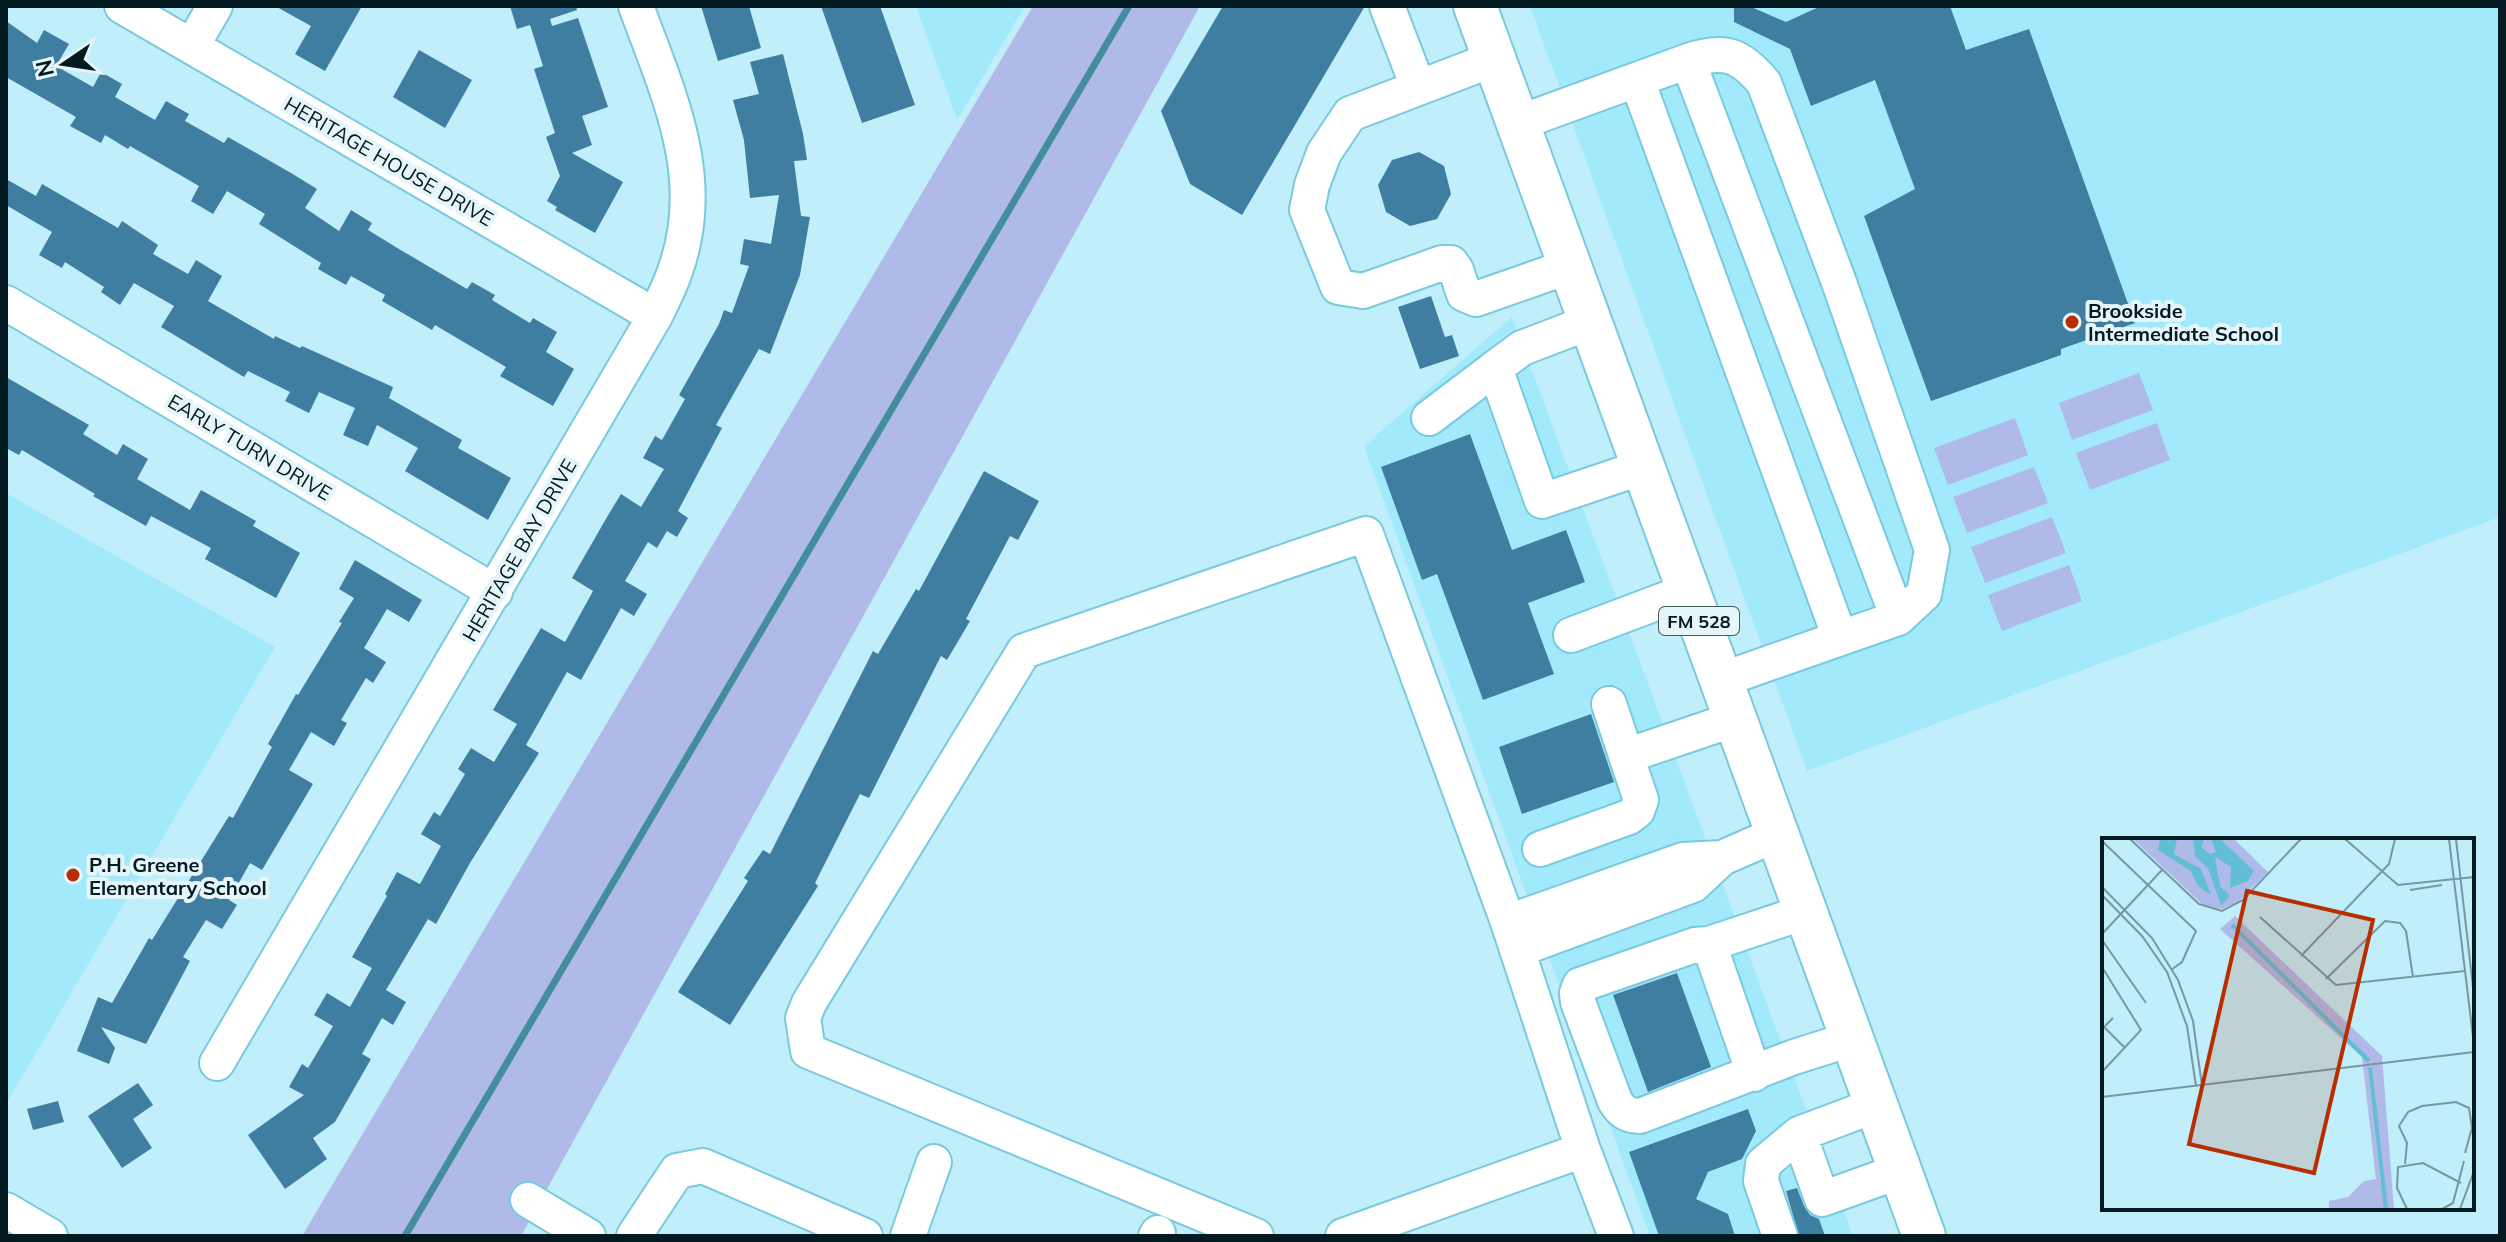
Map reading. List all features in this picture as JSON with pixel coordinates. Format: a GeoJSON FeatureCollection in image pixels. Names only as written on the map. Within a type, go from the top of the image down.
{"type":"FeatureCollection","features":[{"type":"Feature","properties":{"kind":"main road","name":"FM 528"},"geometry":{"type":"LineString","coordinates":[[1475,6],[1924,1236]]}},
{"type":"Feature","properties":{"kind":"street","name":"HERITAGE HOUSE DRIVE"},"geometry":{"type":"LineString","coordinates":[[122,6],[655,316]]}},
{"type":"Feature","properties":{"kind":"street"},"geometry":{"type":"LineString","coordinates":[[192,46],[215,6]]}},
{"type":"Feature","properties":{"kind":"street","name":"HERITAGE BAY DRIVE"},"geometry":{"type":"LineString","coordinates":[[217,1063],[655,316],[675,272],[684,241],[688,170],[678,120],[636,6]]}},
{"type":"Feature","properties":{"kind":"street"},"geometry":{"type":"LineString","coordinates":[[1387,6],[1418,87]]}},
{"type":"Feature","properties":{"kind":"street"},"geometry":{"type":"LineString","coordinates":[[1518,123],[1707,55],[1726,54],[1750,66],[1764,83],[1840,285],[1932,550],[1924,594],[1898,618],[1721,680]]}},
{"type":"Feature","properties":{"kind":"street"},"geometry":{"type":"LineString","coordinates":[[1494,59],[1350,114],[1324,153],[1307,210],[1338,287],[1363,291],[1442,263],[1451,263],[1464,294],[1476,299],[1570,266]]}},
{"type":"Feature","properties":{"kind":"street"},"geometry":{"type":"LineString","coordinates":[[1688,61],[1898,618]]}},
{"type":"Feature","properties":{"kind":"street"},"geometry":{"type":"LineString","coordinates":[[1637,80],[1840,638]]}},
{"type":"Feature","properties":{"kind":"street","name":"EARLY TURN DRIVE"},"geometry":{"type":"LineString","coordinates":[[6,303],[495,592]]}},
{"type":"Feature","properties":{"kind":"street"},"geometry":{"type":"LineString","coordinates":[[1429,418],[1522,348],[1590,322]]}},
{"type":"Feature","properties":{"kind":"street"},"geometry":{"type":"LineString","coordinates":[[1495,368],[1542,501],[1643,467]]}},
{"type":"Feature","properties":{"kind":"street"},"geometry":{"type":"LineString","coordinates":[[1256,1236],[808,1051],[803,1018],[809,1003],[1024,651],[1366,534],[1512,936],[1583,1150],[1616,1236]]}},
{"type":"Feature","properties":{"kind":"street"},"geometry":{"type":"LineString","coordinates":[[1571,635],[1688,591]]}},
{"type":"Feature","properties":{"kind":"street"},"geometry":{"type":"LineString","coordinates":[[1540,849],[1629,817],[1637,811],[1641,800],[1609,704]]}},
{"type":"Feature","properties":{"kind":"street"},"geometry":{"type":"LineString","coordinates":[[1626,756],[1735,719]]}},
{"type":"Feature","properties":{"kind":"street"},"geometry":{"type":"LineString","coordinates":[[1512,936],[1560,919],[1693,885],[1722,858],[1777,834]]}},
{"type":"Feature","properties":{"kind":"street"},"geometry":{"type":"LineString","coordinates":[[1805,912],[1709,944],[1695,945],[1580,985],[1578,1002],[1615,1101],[1622,1112],[1640,1116],[1794,1057],[1851,1039]]}},
{"type":"Feature","properties":{"kind":"street"},"geometry":{"type":"LineString","coordinates":[[1709,944],[1754,1074]]}},
{"type":"Feature","properties":{"kind":"street"},"geometry":{"type":"LineString","coordinates":[[1780,1236],[1761,1181],[1763,1164],[1799,1134],[1876,1105]]}},
{"type":"Feature","properties":{"kind":"street"},"geometry":{"type":"LineString","coordinates":[[1799,1134],[1822,1199],[1900,1171]]}},
{"type":"Feature","properties":{"kind":"street"},"geometry":{"type":"LineString","coordinates":[[1343,1236],[1583,1150]]}},
{"type":"Feature","properties":{"kind":"street"},"geometry":{"type":"LineString","coordinates":[[908,1236],[934,1162]]}},
{"type":"Feature","properties":{"kind":"street"},"geometry":{"type":"LineString","coordinates":[[634,1236],[677,1171],[703,1166],[865,1236]]}},
{"type":"Feature","properties":{"kind":"street"},"geometry":{"type":"LineString","coordinates":[[528,1200],[588,1236]]}},
{"type":"Feature","properties":{"kind":"street"},"geometry":{"type":"LineString","coordinates":[[6,1210],[50,1236]]}},
{"type":"Feature","properties":{"kind":"shaded area"},"geometry":{"type":"Polygon","coordinates":[[[916,6],[1025,6],[957,120],[916,6]]]}},
{"type":"Feature","properties":{"kind":"shaded area"},"geometry":{"type":"Polygon","coordinates":[[[1033,6],[1200,6],[521,1236],[302,1236],[1033,6]]]}},
{"type":"Feature","properties":{"kind":"shaded area","name":"Brookside Intermediate School"},"geometry":{"type":"Polygon","coordinates":[[[1530,6],[2500,6],[2500,517],[1807,771],[1530,6]]]}},
{"type":"Feature","properties":{"kind":"shaded area"},"geometry":{"type":"Polygon","coordinates":[[[1512,317],[1853,1236],[1650,1236],[1364,446],[1512,317]]]}},
{"type":"Feature","properties":{"kind":"shaded area"},"geometry":{"type":"Polygon","coordinates":[[[2139,373],[2153,410],[2072,440],[2059,403],[2139,373]]]}},
{"type":"Feature","properties":{"kind":"shaded area"},"geometry":{"type":"Polygon","coordinates":[[[2015,418],[2028,455],[1948,485],[1934,448],[2015,418]]]}},
{"type":"Feature","properties":{"kind":"shaded area"},"geometry":{"type":"Polygon","coordinates":[[[2157,423],[2170,460],[2090,490],[2076,453],[2157,423]]]}},
{"type":"Feature","properties":{"kind":"shaded area"},"geometry":{"type":"Polygon","coordinates":[[[2034,467],[2048,503],[1967,533],[1953,497],[2034,467]]]}},
{"type":"Feature","properties":{"kind":"shaded area","name":"P.H. Greene Elementary School"},"geometry":{"type":"Polygon","coordinates":[[[6,493],[275,647],[6,1104],[6,493]]]}},
{"type":"Feature","properties":{"kind":"shaded area"},"geometry":{"type":"Polygon","coordinates":[[[2052,517],[2066,553],[1985,583],[1971,547],[2052,517]]]}},
{"type":"Feature","properties":{"kind":"shaded area"},"geometry":{"type":"Polygon","coordinates":[[[2069,565],[2082,601],[2002,631],[1988,595],[2069,565]]]}},
{"type":"Feature","properties":{"kind":"building"},"geometry":{"type":"Polygon","coordinates":[[[275,6],[362,6],[325,71],[295,54],[311,26],[275,6]]]}},
{"type":"Feature","properties":{"kind":"building"},"geometry":{"type":"Polygon","coordinates":[[[510,6],[576,6],[577,10],[550,19],[552,26],[578,18],[608,107],[582,116],[592,145],[572,153],[623,182],[595,233],[555,210],[557,207],[547,201],[560,176],[546,137],[555,133],[534,69],[543,66],[530,25],[517,29],[510,6]]]}},
{"type":"Feature","properties":{"kind":"building"},"geometry":{"type":"Polygon","coordinates":[[[701,6],[749,6],[761,48],[718,61],[701,6]]]}},
{"type":"Feature","properties":{"kind":"building"},"geometry":{"type":"Polygon","coordinates":[[[821,6],[880,6],[915,105],[862,123],[821,6]]]}},
{"type":"Feature","properties":{"kind":"building"},"geometry":{"type":"Polygon","coordinates":[[[1223,6],[1365,6],[1242,215],[1190,184],[1161,111],[1223,6]]]}},
{"type":"Feature","properties":{"kind":"building","name":"Brookside Intermediate School"},"geometry":{"type":"Polygon","coordinates":[[[1749,6],[1786,22],[1821,6],[1950,6],[1966,50],[2029,29],[2135,323],[2061,349],[2061,355],[1931,401],[1864,216],[1915,189],[1875,80],[1811,106],[1790,49],[1734,22],[1734,8],[1749,6]]]}},
{"type":"Feature","properties":{"kind":"building"},"geometry":{"type":"Polygon","coordinates":[[[6,21],[37,43],[44,30],[69,44],[56,66],[93,87],[101,72],[122,84],[115,97],[155,120],[166,101],[189,114],[185,121],[224,143],[228,137],[317,189],[305,208],[339,231],[351,210],[372,223],[368,230],[399,249],[467,289],[472,282],[495,295],[492,300],[530,323],[533,318],[557,332],[546,352],[574,369],[553,406],[500,376],[506,367],[435,325],[432,330],[382,301],[385,295],[351,276],[346,285],[318,269],[321,263],[259,224],[265,214],[227,191],[213,214],[191,201],[199,186],[130,146],[128,149],[105,135],[101,143],[70,126],[76,117],[6,77],[6,21]]]}},
{"type":"Feature","properties":{"kind":"building"},"geometry":{"type":"Polygon","coordinates":[[[419,50],[472,80],[445,128],[393,97],[419,50]]]}},
{"type":"Feature","properties":{"kind":"building"},"geometry":{"type":"Polygon","coordinates":[[[783,54],[807,160],[794,161],[801,216],[810,217],[800,275],[770,354],[759,349],[716,425],[722,428],[678,511],[688,518],[677,537],[667,531],[657,548],[648,542],[625,581],[647,594],[634,616],[621,608],[581,680],[567,672],[526,745],[539,753],[436,924],[428,919],[386,990],[406,1002],[393,1025],[382,1018],[362,1054],[371,1059],[335,1122],[313,1138],[327,1159],[285,1189],[248,1135],[304,1095],[289,1087],[302,1064],[308,1068],[333,1026],[314,1015],[327,993],[350,1007],[372,968],[352,957],[397,872],[420,884],[441,846],[421,834],[434,812],[440,816],[465,774],[458,769],[471,748],[494,762],[517,724],[493,710],[541,628],[565,642],[593,591],[572,578],[621,494],[641,507],[664,469],[643,458],[655,436],[662,440],[685,399],[679,395],[724,310],[732,313],[749,266],[740,264],[744,239],[771,244],[779,195],[750,198],[744,140],[733,100],[759,94],[750,62],[783,54]]]}},
{"type":"Feature","properties":{"kind":"building"},"geometry":{"type":"Polygon","coordinates":[[[1419,152],[1444,166],[1451,194],[1437,219],[1410,226],[1386,212],[1378,185],[1392,160],[1419,152]]]}},
{"type":"Feature","properties":{"kind":"building"},"geometry":{"type":"Polygon","coordinates":[[[6,179],[36,196],[42,184],[118,228],[122,221],[158,245],[153,254],[188,274],[196,260],[222,276],[208,301],[274,339],[275,336],[300,348],[302,346],[393,387],[389,398],[462,440],[458,448],[511,478],[488,520],[405,471],[418,448],[377,425],[368,446],[343,435],[355,408],[319,392],[309,413],[285,401],[290,392],[248,371],[244,377],[161,327],[174,306],[134,283],[120,305],[101,292],[104,287],[65,262],[62,268],[39,255],[52,232],[6,205],[6,179]]]}},
{"type":"Feature","properties":{"kind":"building"},"geometry":{"type":"Polygon","coordinates":[[[1431,296],[1445,337],[1452,335],[1459,356],[1420,369],[1398,307],[1431,296]]]}},
{"type":"Feature","properties":{"kind":"building"},"geometry":{"type":"Polygon","coordinates":[[[6,377],[89,425],[83,434],[117,455],[123,444],[148,459],[137,479],[190,510],[201,490],[256,521],[253,526],[300,553],[276,598],[205,559],[211,548],[151,516],[146,526],[22,450],[19,455],[6,448],[6,377]]]}},
{"type":"Feature","properties":{"kind":"building"},"geometry":{"type":"Polygon","coordinates":[[[1470,434],[1512,550],[1566,530],[1585,582],[1528,603],[1554,674],[1483,700],[1437,574],[1422,580],[1381,467],[1470,434]]]}},
{"type":"Feature","properties":{"kind":"building"},"geometry":{"type":"Polygon","coordinates":[[[984,471],[1039,501],[1018,540],[1010,536],[966,619],[970,621],[947,660],[941,656],[869,798],[860,794],[815,883],[818,886],[730,1025],[678,992],[748,881],[744,878],[763,850],[770,854],[873,651],[878,654],[916,589],[919,591],[984,471]]]}},
{"type":"Feature","properties":{"kind":"building"},"geometry":{"type":"Polygon","coordinates":[[[355,560],[422,600],[409,622],[387,609],[364,648],[386,662],[373,683],[366,678],[341,720],[347,723],[334,746],[311,732],[289,770],[313,784],[262,870],[250,863],[229,900],[237,905],[222,929],[206,920],[183,957],[190,961],[146,1044],[101,1027],[115,1048],[109,1064],[77,1051],[98,997],[112,1003],[149,938],[152,940],[229,816],[233,818],[272,747],[268,744],[354,598],[339,589],[355,560]]]}},
{"type":"Feature","properties":{"kind":"building"},"geometry":{"type":"Polygon","coordinates":[[[1591,714],[1614,782],[1522,814],[1499,747],[1591,714]]]}},
{"type":"Feature","properties":{"kind":"building"},"geometry":{"type":"Polygon","coordinates":[[[1677,973],[1711,1067],[1648,1092],[1613,995],[1677,973]]]}},
{"type":"Feature","properties":{"kind":"building"},"geometry":{"type":"Polygon","coordinates":[[[138,1083],[153,1105],[133,1119],[152,1148],[122,1168],[88,1116],[138,1083]]]}},
{"type":"Feature","properties":{"kind":"building"},"geometry":{"type":"Polygon","coordinates":[[[58,1101],[64,1122],[33,1130],[27,1109],[58,1101]]]}},
{"type":"Feature","properties":{"kind":"building"},"geometry":{"type":"Polygon","coordinates":[[[1748,1109],[1756,1131],[1742,1159],[1708,1172],[1696,1199],[1728,1214],[1735,1236],[1659,1236],[1629,1152],[1748,1109]]]}},
{"type":"Feature","properties":{"kind":"building"},"geometry":{"type":"Polygon","coordinates":[[[1797,1188],[1810,1215],[1819,1219],[1825,1236],[1799,1236],[1786,1191],[1797,1188]]]}},
{"type":"Feature","properties":{"kind":"waterway"},"geometry":{"type":"LineString","coordinates":[[405,1236],[1129,6]]}},
{"type":"Feature","properties":{"kind":"place","name":"Brookside Intermediate School"},"geometry":{"type":"Point","coordinates":[2072,322]}},
{"type":"Feature","properties":{"kind":"place","name":"P.H. Greene Elementary School"},"geometry":{"type":"Point","coordinates":[73,875]}}]}
